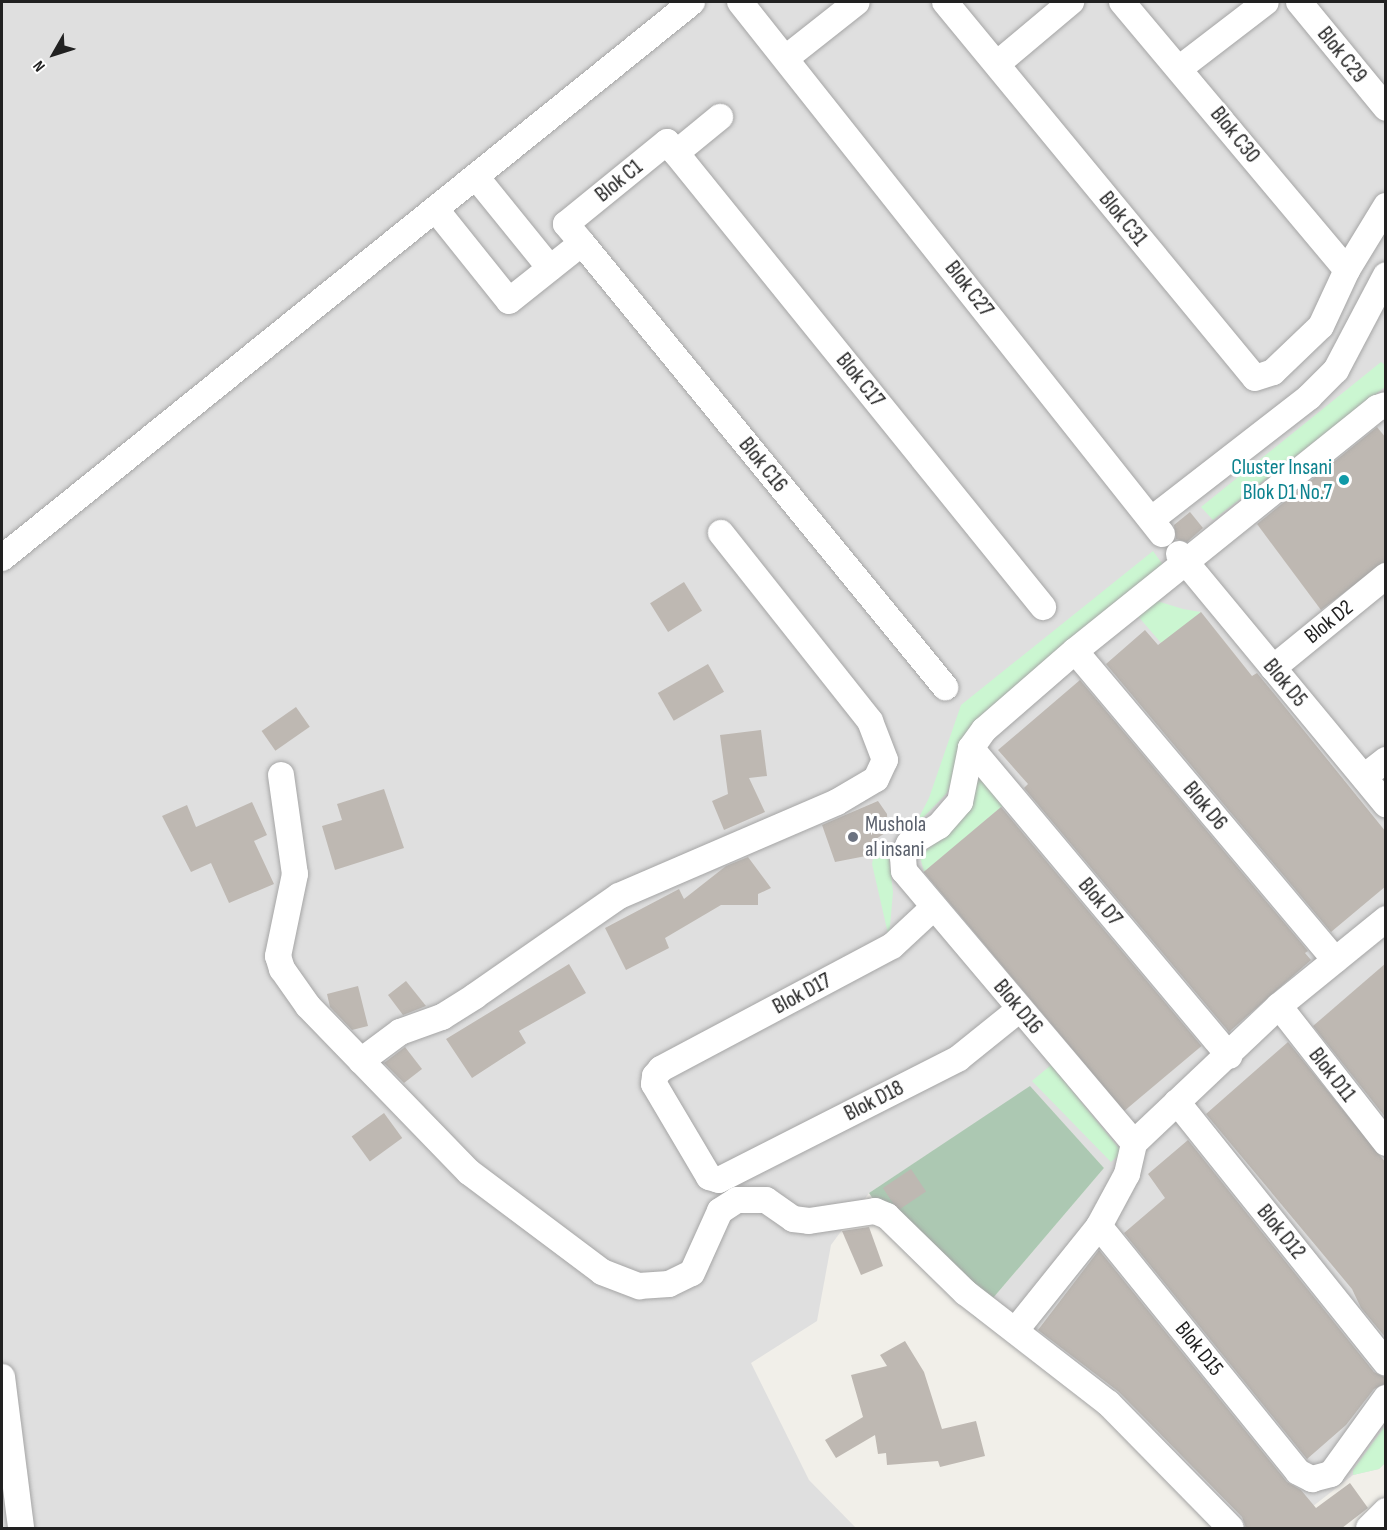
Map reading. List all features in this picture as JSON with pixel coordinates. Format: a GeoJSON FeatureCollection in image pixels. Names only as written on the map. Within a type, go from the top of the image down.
{"type":"FeatureCollection","features":[{"type":"Feature","properties":{"kind":"street"},"geometry":{"type":"LineString","coordinates":[[2,558],[437,211],[692,2]]}},
{"type":"Feature","properties":{"kind":"street","name":"Blok C27"},"geometry":{"type":"LineString","coordinates":[[740,2],[1157,527],[1309,397],[1336,370],[1386,275]]}},
{"type":"Feature","properties":{"kind":"street"},"geometry":{"type":"LineString","coordinates":[[786,58],[857,2]]}},
{"type":"Feature","properties":{"kind":"street","name":"Blok C31"},"geometry":{"type":"LineString","coordinates":[[945,2],[1249,374],[1264,377],[1273,372],[1322,326],[1347,270]]}},
{"type":"Feature","properties":{"kind":"street"},"geometry":{"type":"LineString","coordinates":[[996,64],[1071,2]]}},
{"type":"Feature","properties":{"kind":"street","name":"Blok C30"},"geometry":{"type":"LineString","coordinates":[[1122,2],[1180,68],[1347,270]]}},
{"type":"Feature","properties":{"kind":"street"},"geometry":{"type":"LineString","coordinates":[[1180,68],[1266,2]]}},
{"type":"Feature","properties":{"kind":"street","name":"Blok C29"},"geometry":{"type":"LineString","coordinates":[[1299,2],[1386,108]]}},
{"type":"Feature","properties":{"kind":"street"},"geometry":{"type":"LineString","coordinates":[[676,153],[720,117]]}},
{"type":"Feature","properties":{"kind":"street","name":"Blok C1"},"geometry":{"type":"LineString","coordinates":[[582,243],[566,224],[667,142],[676,153]]}},
{"type":"Feature","properties":{"kind":"street","name":"Blok C17"},"geometry":{"type":"LineString","coordinates":[[676,153],[1043,607]]}},
{"type":"Feature","properties":{"kind":"street"},"geometry":{"type":"LineString","coordinates":[[477,178],[550,268]]}},
{"type":"Feature","properties":{"kind":"street"},"geometry":{"type":"LineString","coordinates":[[1347,270],[1386,206]]}},
{"type":"Feature","properties":{"kind":"street"},"geometry":{"type":"LineString","coordinates":[[437,211],[509,301],[582,243]]}},
{"type":"Feature","properties":{"kind":"street","name":"Blok C16"},"geometry":{"type":"LineString","coordinates":[[582,243],[945,687]]}},
{"type":"Feature","properties":{"kind":"street"},"geometry":{"type":"LineString","coordinates":[[970,748],[984,730],[1182,558],[1381,407]]}},
{"type":"Feature","properties":{"kind":"street"},"geometry":{"type":"LineString","coordinates":[[362,1061],[400,1032],[442,1017],[475,996],[619,896],[837,802],[876,779],[885,760],[870,721],[721,533]]}},
{"type":"Feature","properties":{"kind":"street","name":"Blok D5"},"geometry":{"type":"LineString","coordinates":[[1182,558],[1386,804]]}},
{"type":"Feature","properties":{"kind":"street","name":"Blok D2"},"geometry":{"type":"LineString","coordinates":[[1273,668],[1386,576]]}},
{"type":"Feature","properties":{"kind":"street","name":"Blok D6"},"geometry":{"type":"LineString","coordinates":[[1075,651],[1335,960]]}},
{"type":"Feature","properties":{"kind":"street","name":"Blok D16"},"geometry":{"type":"LineString","coordinates":[[970,748],[960,802],[939,826],[909,844],[903,857],[904,871],[1134,1143]]}},
{"type":"Feature","properties":{"kind":"street","name":"Blok D7"},"geometry":{"type":"LineString","coordinates":[[970,748],[1229,1056]]}},
{"type":"Feature","properties":{"kind":"street"},"geometry":{"type":"LineString","coordinates":[[1364,777],[1386,760]]}},
{"type":"Feature","properties":{"kind":"street"},"geometry":{"type":"LineString","coordinates":[[281,775],[295,874],[278,956],[282,969],[308,1006],[469,1172],[602,1272],[639,1286],[669,1284],[692,1273],[720,1211],[737,1200],[766,1200],[794,1219],[822,1220],[865,1210],[887,1216],[966,1293],[1108,1403],[1230,1528]]}},
{"type":"Feature","properties":{"kind":"street","name":"Blok D17"},"geometry":{"type":"LineString","coordinates":[[719,1180],[709,1177],[654,1084],[661,1069],[892,946],[934,907]]}},
{"type":"Feature","properties":{"kind":"street"},"geometry":{"type":"LineString","coordinates":[[1023,1321],[1099,1226],[1127,1174],[1134,1143],[1229,1056],[1279,1006],[1385,919]]}},
{"type":"Feature","properties":{"kind":"street","name":"Blok D11"},"geometry":{"type":"LineString","coordinates":[[1279,1006],[1386,1143]]}},
{"type":"Feature","properties":{"kind":"street","name":"Blok D18"},"geometry":{"type":"LineString","coordinates":[[719,1180],[959,1058],[1020,1009]]}},
{"type":"Feature","properties":{"kind":"street","name":"Blok D12"},"geometry":{"type":"LineString","coordinates":[[1177,1102],[1386,1363]]}},
{"type":"Feature","properties":{"kind":"street","name":"Blok D15"},"geometry":{"type":"LineString","coordinates":[[1099,1226],[1298,1472],[1312,1479],[1332,1474],[1386,1398]]}},
{"type":"Feature","properties":{"kind":"street"},"geometry":{"type":"LineString","coordinates":[[2,1377],[21,1528]]}},
{"type":"Feature","properties":{"kind":"street"},"geometry":{"type":"LineString","coordinates":[[1369,1528],[1386,1511]]}},
{"type":"Feature","properties":{"kind":"shaded area"},"geometry":{"type":"Polygon","coordinates":[[[2,2],[1385,2],[1385,1463],[1379,1469],[1353,1475],[1285,1528],[1242,1528],[1146,1429],[976,1318],[1104,1168],[1030,1087],[869,1193],[831,1245],[817,1321],[751,1363],[809,1480],[856,1528],[2,1528],[2,2]]]}},
{"type":"Feature","properties":{"kind":"green space"},"geometry":{"type":"Polygon","coordinates":[[[1381,362],[1385,365],[1385,387],[1213,520],[1201,507],[1381,362]]]}},
{"type":"Feature","properties":{"kind":"green space"},"geometry":{"type":"Polygon","coordinates":[[[1153,551],[1163,565],[973,724],[947,793],[914,827],[929,798],[961,705],[1153,551]]]}},
{"type":"Feature","properties":{"kind":"green space"},"geometry":{"type":"Polygon","coordinates":[[[1157,601],[1201,612],[1162,644],[1137,615],[1157,601]]]}},
{"type":"Feature","properties":{"kind":"green space"},"geometry":{"type":"Polygon","coordinates":[[[980,773],[1006,803],[924,872],[920,857],[964,813],[980,773]]]}},
{"type":"Feature","properties":{"kind":"green space"},"geometry":{"type":"Polygon","coordinates":[[[888,849],[893,892],[889,938],[872,864],[875,850],[888,849]]]}},
{"type":"Feature","properties":{"kind":"green space"},"geometry":{"type":"Polygon","coordinates":[[[1051,1065],[1122,1152],[1111,1162],[1032,1081],[1051,1065]]]}},
{"type":"Feature","properties":{"kind":"green space"},"geometry":{"type":"Polygon","coordinates":[[[1030,1086],[1104,1168],[976,1318],[906,1248],[869,1193],[1030,1086]]]}},
{"type":"Feature","properties":{"kind":"green space"},"geometry":{"type":"Polygon","coordinates":[[[1385,1426],[1385,1463],[1379,1469],[1353,1475],[1353,1470],[1385,1426]]]}},
{"type":"Feature","properties":{"kind":"building"},"geometry":{"type":"Polygon","coordinates":[[[1377,427],[1386,438],[1386,561],[1321,610],[1257,524],[1377,427]]]}},
{"type":"Feature","properties":{"kind":"building"},"geometry":{"type":"Polygon","coordinates":[[[1190,512],[1203,528],[1187,542],[1176,539],[1174,525],[1190,512]]]}},
{"type":"Feature","properties":{"kind":"building"},"geometry":{"type":"Polygon","coordinates":[[[684,582],[702,611],[668,632],[650,603],[684,582]]]}},
{"type":"Feature","properties":{"kind":"building"},"geometry":{"type":"Polygon","coordinates":[[[1201,612],[1252,676],[1257,673],[1386,832],[1386,886],[1331,932],[1106,664],[1145,630],[1158,645],[1201,612]]]}},
{"type":"Feature","properties":{"kind":"building"},"geometry":{"type":"Polygon","coordinates":[[[708,664],[724,692],[674,721],[658,693],[708,664]]]}},
{"type":"Feature","properties":{"kind":"building"},"geometry":{"type":"Polygon","coordinates":[[[1080,680],[1308,951],[1305,953],[1311,960],[1229,1032],[1024,788],[1028,784],[998,750],[1080,680]]]}},
{"type":"Feature","properties":{"kind":"building"},"geometry":{"type":"Polygon","coordinates":[[[296,707],[310,727],[275,751],[262,731],[296,707]]]}},
{"type":"Feature","properties":{"kind":"building"},"geometry":{"type":"Polygon","coordinates":[[[761,730],[767,776],[749,778],[765,812],[724,830],[712,801],[728,794],[720,735],[761,730]]]}},
{"type":"Feature","properties":{"kind":"building"},"geometry":{"type":"Polygon","coordinates":[[[384,789],[404,848],[335,870],[322,826],[342,820],[337,804],[384,789]]]}},
{"type":"Feature","properties":{"kind":"building","name":"Mushola al insani"},"geometry":{"type":"Polygon","coordinates":[[[878,801],[887,814],[888,831],[870,843],[866,856],[835,862],[822,825],[878,801]]]}},
{"type":"Feature","properties":{"kind":"building"},"geometry":{"type":"Polygon","coordinates":[[[252,802],[267,835],[254,841],[274,884],[229,903],[211,863],[191,872],[162,816],[187,805],[196,827],[252,802]]]}},
{"type":"Feature","properties":{"kind":"building"},"geometry":{"type":"Polygon","coordinates":[[[1001,807],[1202,1046],[1124,1111],[924,872],[1001,807]]]}},
{"type":"Feature","properties":{"kind":"building"},"geometry":{"type":"Polygon","coordinates":[[[748,857],[771,888],[758,894],[758,905],[721,905],[665,938],[669,948],[626,970],[605,928],[679,889],[684,899],[726,866],[748,857]]]}},
{"type":"Feature","properties":{"kind":"building"},"geometry":{"type":"Polygon","coordinates":[[[1386,963],[1386,1118],[1313,1026],[1386,963]]]}},
{"type":"Feature","properties":{"kind":"building"},"geometry":{"type":"Polygon","coordinates":[[[569,964],[586,993],[519,1031],[526,1043],[472,1078],[446,1039],[569,964]]]}},
{"type":"Feature","properties":{"kind":"building"},"geometry":{"type":"Polygon","coordinates":[[[406,981],[426,1006],[403,1015],[388,995],[406,981]]]}},
{"type":"Feature","properties":{"kind":"building"},"geometry":{"type":"Polygon","coordinates":[[[358,986],[368,1026],[352,1030],[330,1007],[327,994],[358,986]]]}},
{"type":"Feature","properties":{"kind":"building"},"geometry":{"type":"Polygon","coordinates":[[[1288,1042],[1386,1163],[1386,1338],[1361,1308],[1352,1289],[1206,1114],[1288,1042]]]}},
{"type":"Feature","properties":{"kind":"building"},"geometry":{"type":"Polygon","coordinates":[[[405,1047],[422,1069],[404,1083],[384,1063],[405,1047]]]}},
{"type":"Feature","properties":{"kind":"building"},"geometry":{"type":"Polygon","coordinates":[[[384,1113],[402,1138],[370,1162],[352,1137],[384,1113]]]}},
{"type":"Feature","properties":{"kind":"building"},"geometry":{"type":"Polygon","coordinates":[[[1188,1140],[1374,1372],[1386,1378],[1386,1383],[1374,1389],[1346,1425],[1307,1459],[1124,1233],[1165,1198],[1148,1174],[1188,1140]]]}},
{"type":"Feature","properties":{"kind":"building"},"geometry":{"type":"Polygon","coordinates":[[[911,1169],[926,1191],[898,1210],[883,1188],[911,1169]]]}},
{"type":"Feature","properties":{"kind":"building"},"geometry":{"type":"Polygon","coordinates":[[[869,1227],[883,1266],[861,1275],[842,1231],[869,1227]]]}},
{"type":"Feature","properties":{"kind":"building"},"geometry":{"type":"Polygon","coordinates":[[[1099,1250],[1287,1482],[1301,1490],[1316,1508],[1350,1483],[1368,1508],[1342,1528],[1246,1528],[1242,1517],[1119,1392],[1038,1330],[1099,1250]]]}},
{"type":"Feature","properties":{"kind":"building"},"geometry":{"type":"Polygon","coordinates":[[[905,1341],[924,1372],[942,1429],[976,1421],[985,1456],[940,1467],[938,1461],[887,1465],[886,1453],[878,1454],[875,1435],[836,1458],[825,1440],[863,1417],[851,1375],[887,1366],[880,1355],[905,1341]]]}},
{"type":"Feature","properties":{"kind":"place","name":"Cluster Insani Blok D1 No.7"},"geometry":{"type":"Point","coordinates":[1344,480]}},
{"type":"Feature","properties":{"kind":"place","name":"Mushola al insani"},"geometry":{"type":"Point","coordinates":[853,837]}}]}
